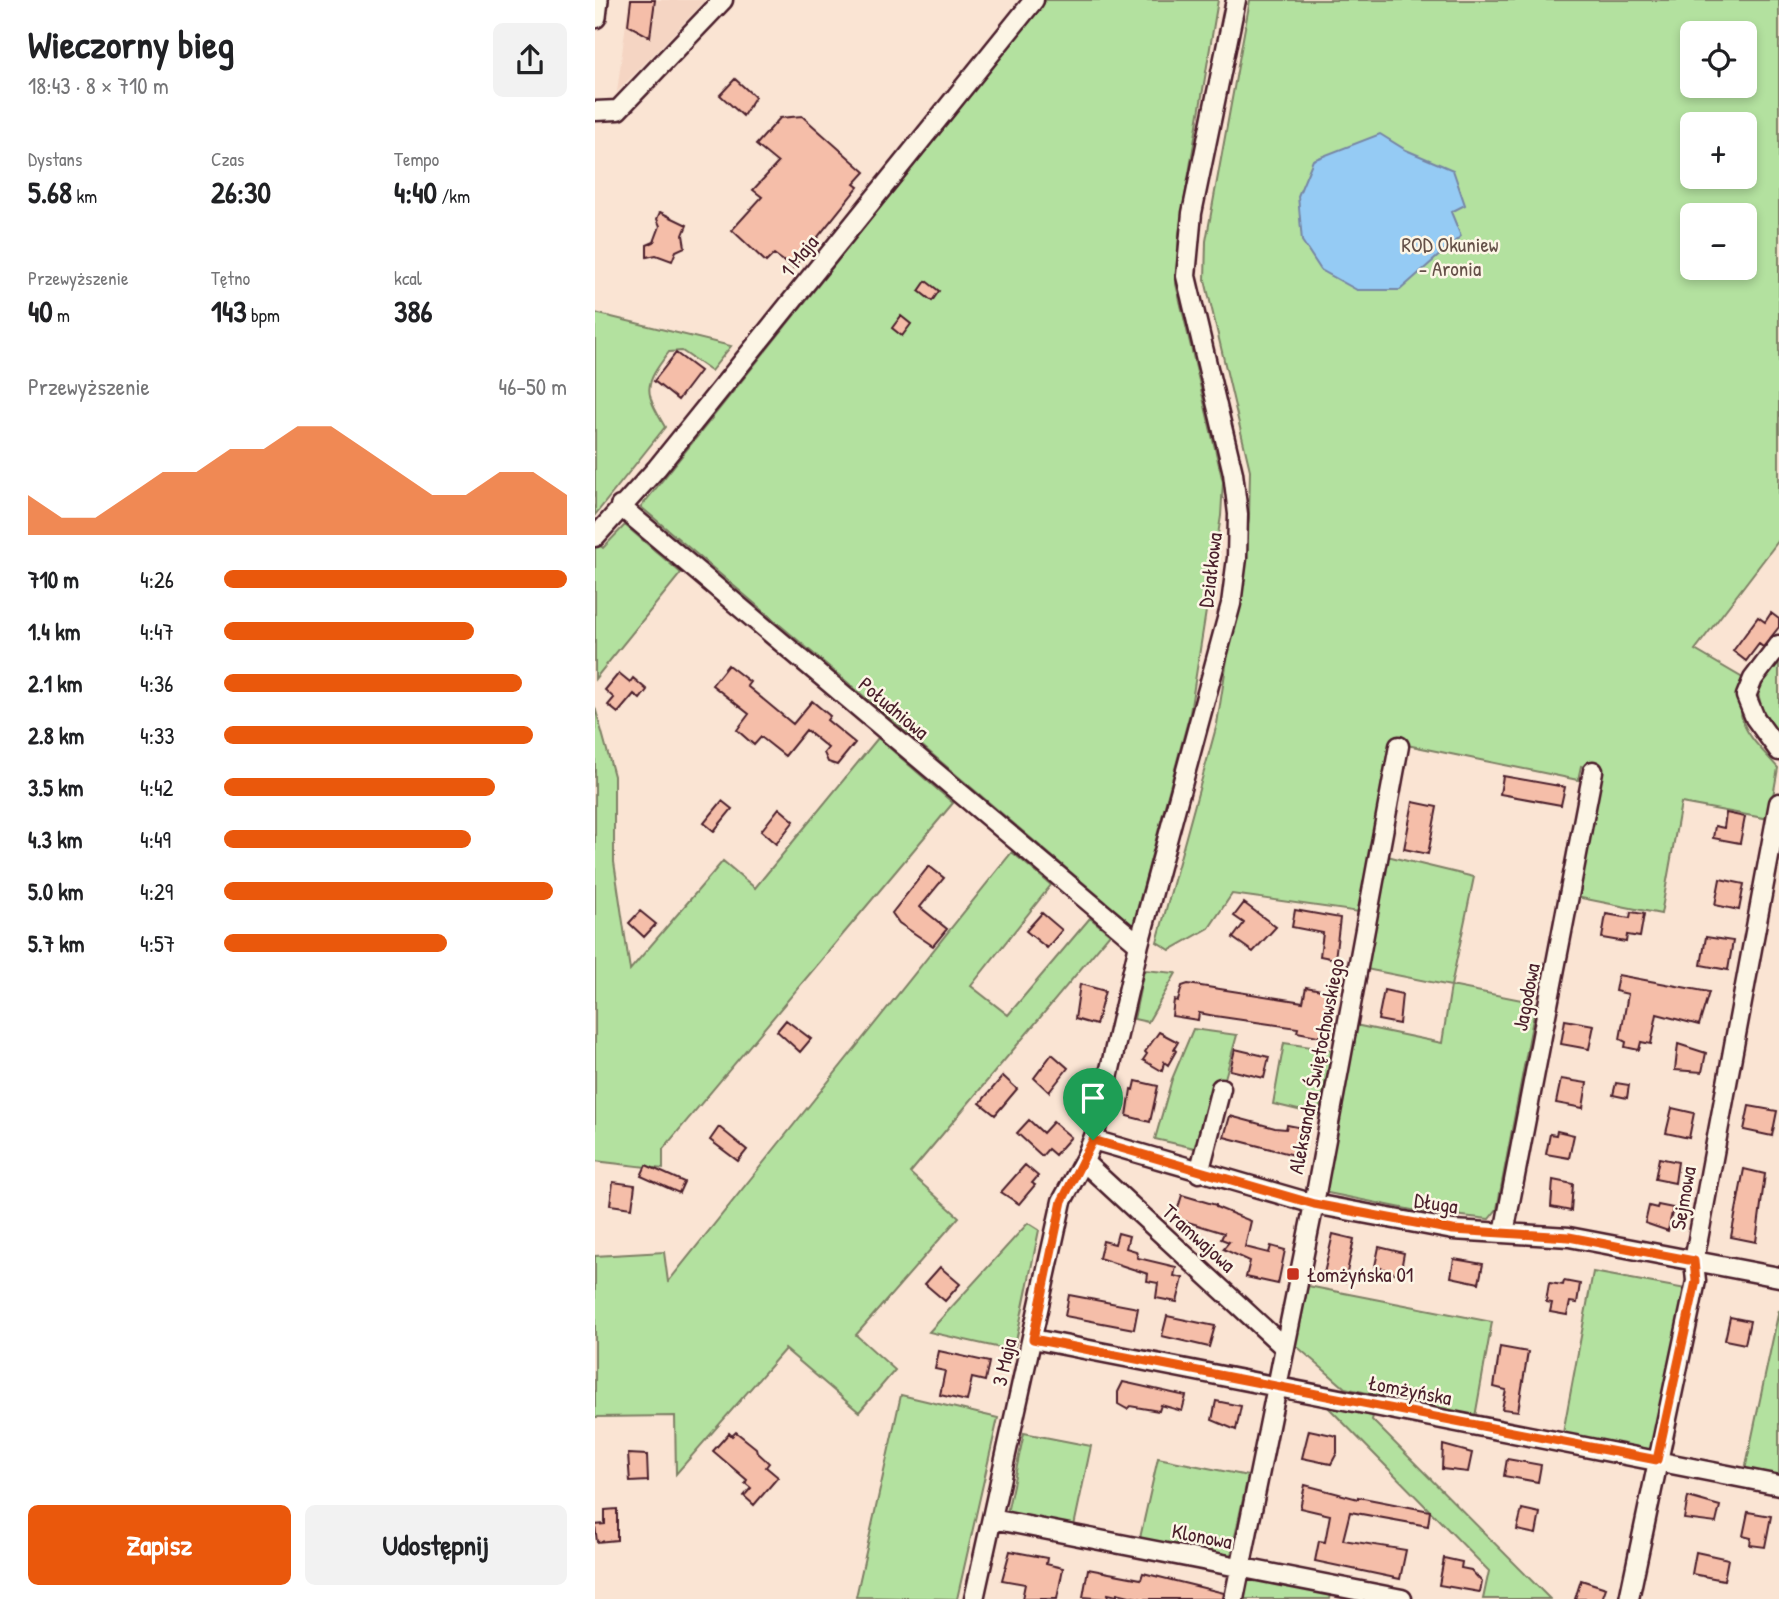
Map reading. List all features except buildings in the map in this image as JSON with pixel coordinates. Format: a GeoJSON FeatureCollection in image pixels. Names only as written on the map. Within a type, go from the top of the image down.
{"type":"FeatureCollection","features":[{"type":"Feature","properties":{"kind":"main road"},"geometry":{"type":"LineString","coordinates":[[595,17],[597,0]]}},
{"type":"Feature","properties":{"kind":"street"},"geometry":{"type":"LineString","coordinates":[[595,111],[618,110],[723,0]]}},
{"type":"Feature","properties":{"kind":"street","name":"1 Maja"},"geometry":{"type":"LineString","coordinates":[[595,537],[620,506],[657,468],[1034,0]]}},
{"type":"Feature","properties":{"kind":"street","name":"Działkowa"},"geometry":{"type":"LineString","coordinates":[[1093,1140],[1139,944],[1231,604],[1237,558],[1238,514],[1233,472],[1186,276],[1192,213],[1236,0]]}},
{"type":"Feature","properties":{"kind":"street","name":"Południowa"},"geometry":{"type":"LineString","coordinates":[[620,506],[1139,944]]}},
{"type":"Feature","properties":{"kind":"street"},"geometry":{"type":"LineString","coordinates":[[1779,645],[1753,679],[1746,696],[1755,718],[1779,751]]}},
{"type":"Feature","properties":{"kind":"street","name":"Aleksandra Świętochowskiego"},"geometry":{"type":"LineString","coordinates":[[1234,1599],[1314,1204],[1399,746]]}},
{"type":"Feature","properties":{"kind":"street","name":"Jagodowa"},"geometry":{"type":"LineString","coordinates":[[1504,1233],[1593,771]]}},
{"type":"Feature","properties":{"kind":"street","name":"Sejmowa"},"geometry":{"type":"LineString","coordinates":[[1629,1599],[1696,1281],[1694,1261],[1779,803]]}},
{"type":"Feature","properties":{"kind":"street"},"geometry":{"type":"LineString","coordinates":[[1199,1172],[1221,1088]]}},
{"type":"Feature","properties":{"kind":"street","name":"Długa"},"geometry":{"type":"LineString","coordinates":[[1093,1140],[1314,1204],[1453,1230],[1569,1237],[1779,1278]]}},
{"type":"Feature","properties":{"kind":"street","name":"3 Maja"},"geometry":{"type":"LineString","coordinates":[[975,1599],[1062,1201],[1093,1140]]}},
{"type":"Feature","properties":{"kind":"street","name":"Tramwajowa"},"geometry":{"type":"LineString","coordinates":[[1084,1162],[1285,1348]]}},
{"type":"Feature","properties":{"kind":"street","name":"Łomżyńska"},"geometry":{"type":"LineString","coordinates":[[1033,1339],[1779,1485]]}},
{"type":"Feature","properties":{"kind":"street","name":"Klonowa"},"geometry":{"type":"LineString","coordinates":[[992,1519],[1402,1599]]}},
{"type":"Feature","properties":{"kind":"shaded area"},"geometry":{"type":"Polygon","coordinates":[[[629,0],[706,0],[617,92],[629,0]]]}},
{"type":"Feature","properties":{"kind":"green space"},"geometry":{"type":"Polygon","coordinates":[[[1046,0],[1218,0],[1179,233],[1176,284],[1223,482],[1221,516],[1190,713],[1133,925],[641,507],[1046,0]]]}},
{"type":"Feature","properties":{"kind":"green space","name":"ROD Okuniew - Aronia"},"geometry":{"type":"Polygon","coordinates":[[[1250,0],[1779,0],[1779,540],[1695,650],[1746,680],[1740,708],[1742,719],[1752,738],[1778,768],[1769,819],[1681,803],[1661,914],[1576,897],[1598,771],[1581,766],[1578,780],[1392,742],[1359,912],[1232,894],[1209,928],[1170,950],[1157,942],[1217,724],[1249,518],[1250,470],[1205,280],[1206,241],[1250,0]]]}},
{"type":"Feature","properties":{"kind":"green space"},"geometry":{"type":"Polygon","coordinates":[[[595,313],[731,346],[711,371],[682,351],[669,352],[654,373],[649,389],[653,405],[665,427],[595,515],[595,313]]]}},
{"type":"Feature","properties":{"kind":"green space"},"geometry":{"type":"Polygon","coordinates":[[[625,525],[681,573],[595,679],[595,548],[598,544],[603,548],[625,525]]]}},
{"type":"Feature","properties":{"kind":"green space"},"geometry":{"type":"Polygon","coordinates":[[[1779,654],[1779,735],[1762,709],[1756,686],[1779,654]]]}},
{"type":"Feature","properties":{"kind":"green space"},"geometry":{"type":"Polygon","coordinates":[[[595,707],[614,776],[614,862],[630,970],[723,861],[755,888],[878,738],[953,803],[663,1149],[663,1169],[595,1161],[595,707]]]}},
{"type":"Feature","properties":{"kind":"green space"},"geometry":{"type":"Polygon","coordinates":[[[1012,852],[1051,885],[971,986],[1008,1015],[1090,918],[1110,934],[910,1173],[959,1217],[856,1335],[895,1370],[859,1412],[785,1349],[676,1474],[675,1416],[595,1417],[595,1256],[664,1252],[668,1282],[1012,852]]]}},
{"type":"Feature","properties":{"kind":"green space"},"geometry":{"type":"Polygon","coordinates":[[[1387,856],[1474,877],[1451,986],[1366,969],[1387,856]]]}},
{"type":"Feature","properties":{"kind":"green space"},"geometry":{"type":"Polygon","coordinates":[[[1144,970],[1176,973],[1148,1022],[1134,1019],[1144,970]]]}},
{"type":"Feature","properties":{"kind":"green space"},"geometry":{"type":"Polygon","coordinates":[[[1451,986],[1536,1003],[1497,1209],[1489,1219],[1417,1211],[1323,1192],[1355,1025],[1442,1043],[1451,986]]]}},
{"type":"Feature","properties":{"kind":"green space"},"geometry":{"type":"Polygon","coordinates":[[[1193,1029],[1237,1035],[1224,1082],[1199,1149],[1155,1139],[1172,1079],[1193,1029]]]}},
{"type":"Feature","properties":{"kind":"green space"},"geometry":{"type":"Polygon","coordinates":[[[1284,1043],[1332,1050],[1319,1115],[1273,1104],[1284,1043]]]}},
{"type":"Feature","properties":{"kind":"green space"},"geometry":{"type":"Polygon","coordinates":[[[1028,1223],[1039,1230],[1014,1351],[929,1332],[1028,1223]]]}},
{"type":"Feature","properties":{"kind":"green space"},"geometry":{"type":"Polygon","coordinates":[[[1593,1272],[1686,1289],[1651,1451],[1563,1433],[1593,1272]]]}},
{"type":"Feature","properties":{"kind":"green space"},"geometry":{"type":"Polygon","coordinates":[[[1308,1286],[1492,1322],[1475,1417],[1345,1388],[1294,1344],[1308,1286]]]}},
{"type":"Feature","properties":{"kind":"green space"},"geometry":{"type":"Polygon","coordinates":[[[1779,1310],[1779,1476],[1745,1470],[1779,1310]]]}},
{"type":"Feature","properties":{"kind":"green space"},"geometry":{"type":"Polygon","coordinates":[[[901,1395],[998,1418],[957,1599],[856,1597],[901,1395]]]}},
{"type":"Feature","properties":{"kind":"green space"},"geometry":{"type":"Polygon","coordinates":[[[1328,1407],[1373,1416],[1372,1420],[1550,1599],[1483,1599],[1489,1571],[1328,1407]]]}},
{"type":"Feature","properties":{"kind":"green space"},"geometry":{"type":"Polygon","coordinates":[[[1024,1433],[1091,1446],[1074,1526],[1007,1513],[1024,1433]]]}},
{"type":"Feature","properties":{"kind":"green space"},"geometry":{"type":"Polygon","coordinates":[[[1158,1458],[1248,1476],[1231,1555],[1140,1538],[1158,1458]]]}},
{"type":"Feature","properties":{"kind":"green space"},"geometry":{"type":"Polygon","coordinates":[[[1247,1578],[1331,1595],[1330,1599],[1242,1599],[1247,1578]]]}},
{"type":"Feature","properties":{"kind":"water"},"geometry":{"type":"Polygon","coordinates":[[[1380,134],[1406,150],[1453,170],[1465,205],[1451,212],[1461,236],[1400,290],[1357,290],[1321,270],[1302,241],[1298,196],[1313,160],[1380,134]]]}},
{"type":"Feature","properties":{"kind":"place","name":"Łomżyńska 01"},"geometry":{"type":"Point","coordinates":[1293,1274]}},
{"type":"Feature","properties":{"kind":"route"},"geometry":{"type":"LineString","coordinates":[[1093,1140],[1314,1204],[1453,1230],[1569,1237],[1694,1261],[1696,1281],[1657,1460],[1033,1339],[1062,1201],[1093,1140]]}}]}
